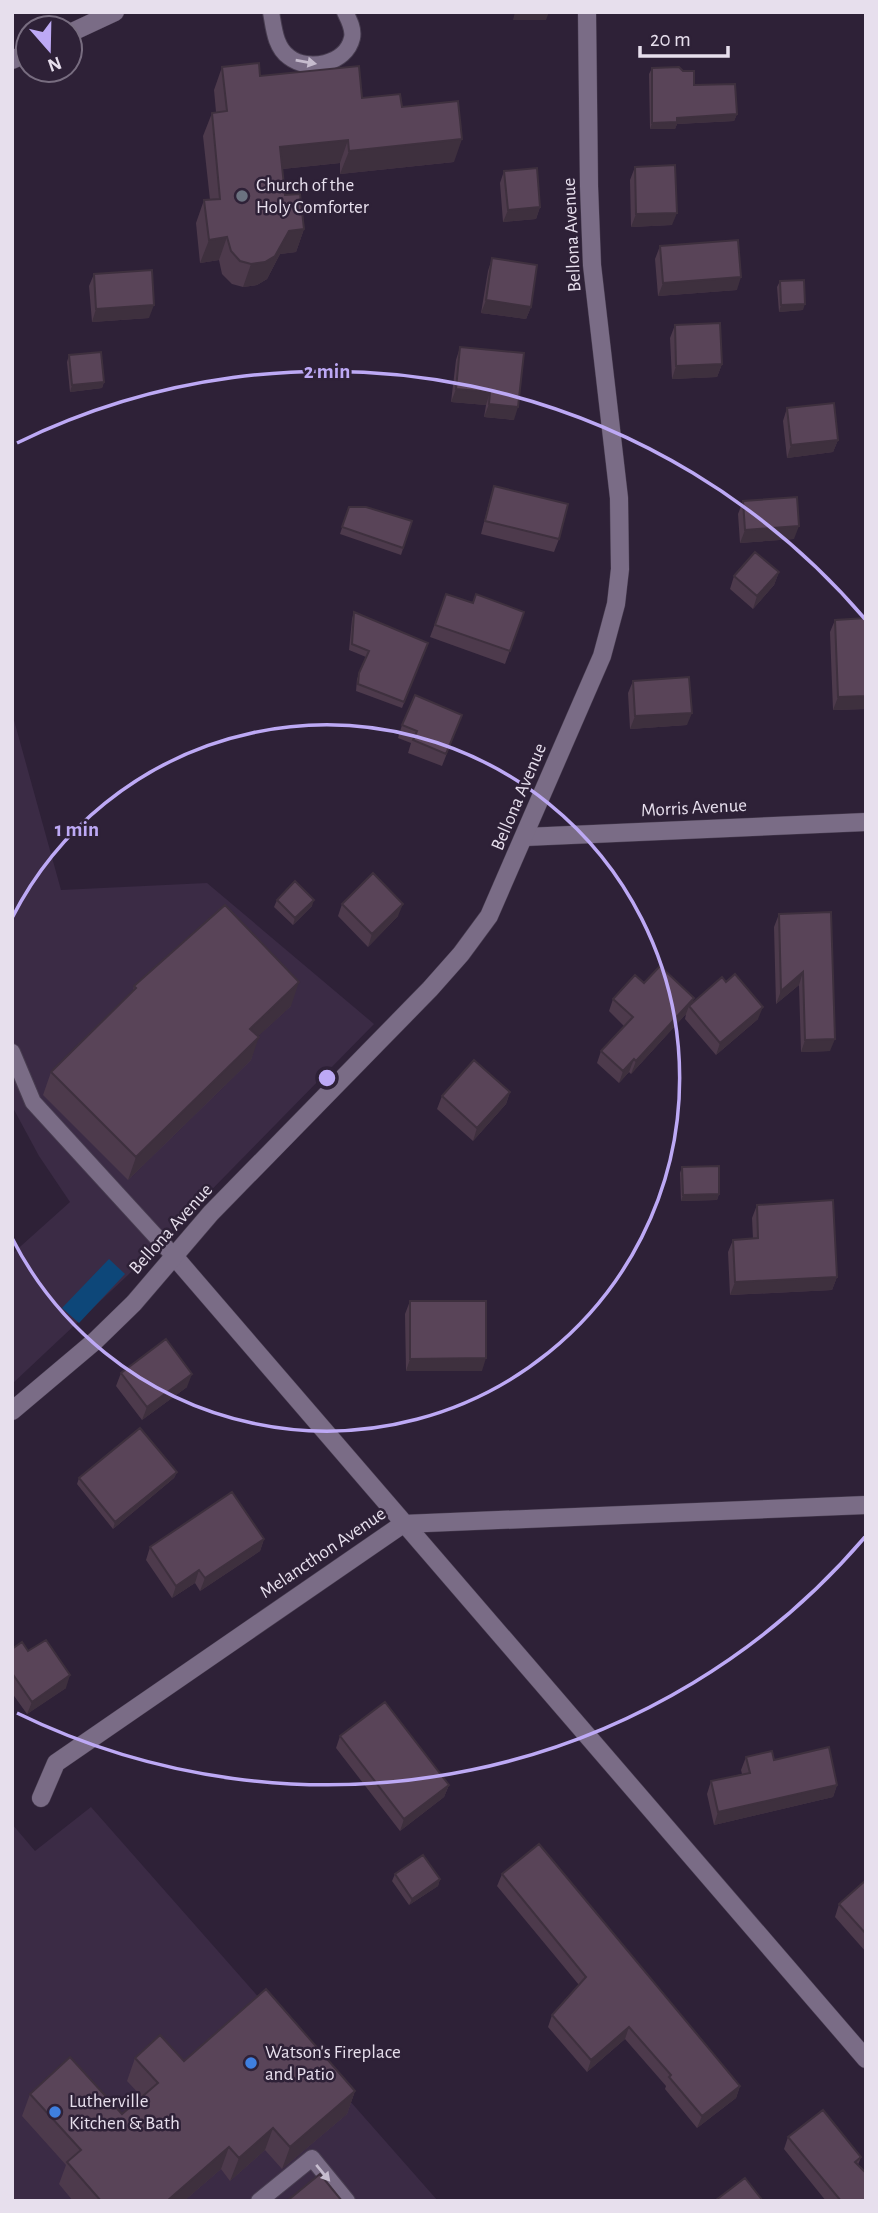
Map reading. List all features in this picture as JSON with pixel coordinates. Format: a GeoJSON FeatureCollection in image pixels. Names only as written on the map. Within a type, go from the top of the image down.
{"type":"FeatureCollection","features":[{"type":"Feature","properties":{"kind":"street"},"geometry":{"type":"LineString","coordinates":[[84,26],[115,12]]}},
{"type":"Feature","properties":{"kind":"street","name":"Bellona Avenue"},"geometry":{"type":"LineString","coordinates":[[12,1410],[95,1341],[134,1303],[173,1255],[461,954],[489,916],[601,656],[616,604],[620,569],[618,498],[592,265],[587,12]]}},
{"type":"Feature","properties":{"kind":"street","name":"Morris Avenue"},"geometry":{"type":"LineString","coordinates":[[525,837],[866,822]]}},
{"type":"Feature","properties":{"kind":"street"},"geometry":{"type":"LineString","coordinates":[[173,1255],[866,2059]]}},
{"type":"Feature","properties":{"kind":"street","name":"Melancthon Avenue"},"geometry":{"type":"LineString","coordinates":[[41,1798],[56,1763],[403,1524],[866,1505]]}},
{"type":"Feature","properties":{"kind":"lane"},"geometry":{"type":"LineString","coordinates":[[271,12],[276,41],[288,57],[307,65],[328,63],[344,53],[353,37],[345,12]]}},
{"type":"Feature","properties":{"kind":"lane"},"geometry":{"type":"LineString","coordinates":[[12,1052],[33,1102],[173,1255]]}},
{"type":"Feature","properties":{"kind":"lane"},"geometry":{"type":"LineString","coordinates":[[259,2201],[312,2158],[347,2201]]}},
{"type":"Feature","properties":{"kind":"shaded area"},"geometry":{"type":"Polygon","coordinates":[[[12,713],[61,890],[207,883],[374,1024],[128,1275],[12,1384],[12,1254],[70,1202],[39,1156],[12,1106],[12,713]]]}},
{"type":"Feature","properties":{"kind":"shaded area"},"geometry":{"type":"Polygon","coordinates":[[[91,1807],[438,2201],[12,2201],[12,1824],[35,1851],[91,1807]]]}},
{"type":"Feature","properties":{"kind":"water"},"geometry":{"type":"Polygon","coordinates":[[[109,1259],[125,1274],[79,1323],[62,1308],[109,1259]]]}},
{"type":"Feature","properties":{"kind":"building","name":"Church of the Holy Comforter"},"geometry":{"type":"Polygon","coordinates":[[[259,63],[260,76],[359,66],[362,98],[400,94],[402,107],[458,101],[462,139],[349,151],[348,140],[280,147],[285,195],[300,194],[304,229],[289,231],[275,256],[265,262],[251,264],[240,261],[231,251],[227,237],[209,240],[204,200],[220,199],[212,113],[227,111],[222,67],[259,63]]]}},
{"type":"Feature","properties":{"kind":"building"},"geometry":{"type":"Polygon","coordinates":[[[679,67],[683,71],[694,71],[694,85],[735,84],[737,114],[677,118],[677,122],[652,123],[652,68],[679,67]]]}},
{"type":"Feature","properties":{"kind":"building"},"geometry":{"type":"Polygon","coordinates":[[[675,165],[677,213],[636,214],[635,167],[675,165]]]}},
{"type":"Feature","properties":{"kind":"building"},"geometry":{"type":"Polygon","coordinates":[[[537,168],[540,207],[508,210],[504,171],[537,168]]]}},
{"type":"Feature","properties":{"kind":"building"},"geometry":{"type":"Polygon","coordinates":[[[738,240],[741,277],[663,283],[660,246],[738,240]]]}},
{"type":"Feature","properties":{"kind":"building"},"geometry":{"type":"Polygon","coordinates":[[[492,258],[537,265],[531,307],[486,300],[492,258]]]}},
{"type":"Feature","properties":{"kind":"building"},"geometry":{"type":"Polygon","coordinates":[[[152,270],[154,305],[96,309],[94,274],[152,270]]]}},
{"type":"Feature","properties":{"kind":"building"},"geometry":{"type":"Polygon","coordinates":[[[804,280],[805,304],[781,305],[780,281],[804,280]]]}},
{"type":"Feature","properties":{"kind":"building"},"geometry":{"type":"Polygon","coordinates":[[[720,323],[722,364],[676,366],[675,325],[720,323]]]}},
{"type":"Feature","properties":{"kind":"building"},"geometry":{"type":"Polygon","coordinates":[[[460,347],[524,353],[518,407],[489,404],[490,392],[456,389],[460,347]]]}},
{"type":"Feature","properties":{"kind":"building"},"geometry":{"type":"Polygon","coordinates":[[[101,352],[104,382],[72,385],[69,355],[101,352]]]}},
{"type":"Feature","properties":{"kind":"building"},"geometry":{"type":"Polygon","coordinates":[[[834,403],[838,440],[791,445],[787,408],[834,403]]]}},
{"type":"Feature","properties":{"kind":"building"},"geometry":{"type":"Polygon","coordinates":[[[494,486],[568,504],[559,539],[485,521],[494,486]]]}},
{"type":"Feature","properties":{"kind":"building"},"geometry":{"type":"Polygon","coordinates":[[[797,497],[799,526],[745,530],[743,501],[797,497]]]}},
{"type":"Feature","properties":{"kind":"building"},"geometry":{"type":"Polygon","coordinates":[[[349,507],[366,507],[412,521],[403,548],[342,527],[349,507]]]}},
{"type":"Feature","properties":{"kind":"building"},"geometry":{"type":"Polygon","coordinates":[[[755,552],[779,572],[757,596],[734,576],[755,552]]]}},
{"type":"Feature","properties":{"kind":"building"},"geometry":{"type":"Polygon","coordinates":[[[446,594],[473,603],[476,594],[524,612],[510,651],[435,625],[446,594]]]}},
{"type":"Feature","properties":{"kind":"building"},"geometry":{"type":"Polygon","coordinates":[[[354,612],[428,643],[404,702],[358,684],[359,673],[369,651],[352,644],[354,612]]]}},
{"type":"Feature","properties":{"kind":"building"},"geometry":{"type":"Polygon","coordinates":[[[866,618],[866,696],[838,697],[835,620],[866,618]]]}},
{"type":"Feature","properties":{"kind":"building"},"geometry":{"type":"Polygon","coordinates":[[[689,677],[692,713],[635,716],[633,681],[689,677]]]}},
{"type":"Feature","properties":{"kind":"building"},"geometry":{"type":"Polygon","coordinates":[[[415,695],[462,715],[446,754],[413,740],[417,731],[402,725],[415,695]]]}},
{"type":"Feature","properties":{"kind":"building"},"geometry":{"type":"Polygon","coordinates":[[[373,873],[403,904],[372,934],[342,904],[373,873]]]}},
{"type":"Feature","properties":{"kind":"building"},"geometry":{"type":"Polygon","coordinates":[[[295,881],[314,900],[295,918],[277,900],[295,881]]]}},
{"type":"Feature","properties":{"kind":"building"},"geometry":{"type":"Polygon","coordinates":[[[225,905],[299,982],[250,1029],[259,1037],[136,1157],[51,1072],[136,988],[134,986],[225,905]]]}},
{"type":"Feature","properties":{"kind":"building"},"geometry":{"type":"Polygon","coordinates":[[[831,912],[835,1039],[805,1040],[803,972],[781,991],[779,914],[831,912]]]}},
{"type":"Feature","properties":{"kind":"building"},"geometry":{"type":"Polygon","coordinates":[[[660,966],[694,998],[636,1061],[634,1059],[623,1071],[601,1051],[633,1017],[613,999],[635,975],[644,983],[660,966]]]}},
{"type":"Feature","properties":{"kind":"building"},"geometry":{"type":"Polygon","coordinates":[[[735,974],[763,1007],[720,1043],[689,1006],[722,977],[726,982],[735,974]]]}},
{"type":"Feature","properties":{"kind":"building"},"geometry":{"type":"Polygon","coordinates":[[[474,1060],[510,1092],[477,1128],[442,1096],[474,1060]]]}},
{"type":"Feature","properties":{"kind":"building"},"geometry":{"type":"Polygon","coordinates":[[[719,1166],[719,1194],[683,1195],[682,1167],[719,1166]]]}},
{"type":"Feature","properties":{"kind":"building"},"geometry":{"type":"Polygon","coordinates":[[[833,1200],[837,1277],[735,1282],[733,1240],[758,1238],[757,1205],[833,1200]]]}},
{"type":"Feature","properties":{"kind":"building"},"geometry":{"type":"Polygon","coordinates":[[[410,1301],[486,1301],[486,1358],[410,1359],[410,1301]]]}},
{"type":"Feature","properties":{"kind":"building"},"geometry":{"type":"Polygon","coordinates":[[[166,1339],[192,1374],[147,1407],[121,1373],[166,1339]]]}},
{"type":"Feature","properties":{"kind":"building"},"geometry":{"type":"Polygon","coordinates":[[[140,1428],[177,1472],[115,1522],[79,1478],[140,1428]]]}},
{"type":"Feature","properties":{"kind":"building"},"geometry":{"type":"Polygon","coordinates":[[[232,1492],[264,1539],[205,1578],[199,1570],[176,1586],[150,1547],[232,1492]]]}},
{"type":"Feature","properties":{"kind":"building"},"geometry":{"type":"Polygon","coordinates":[[[46,1640],[70,1675],[32,1702],[12,1673],[12,1649],[22,1642],[28,1651],[46,1640]]]}},
{"type":"Feature","properties":{"kind":"building"},"geometry":{"type":"Polygon","coordinates":[[[385,1702],[449,1785],[404,1819],[340,1736],[385,1702]]]}},
{"type":"Feature","properties":{"kind":"building"},"geometry":{"type":"Polygon","coordinates":[[[829,1747],[837,1785],[718,1812],[711,1781],[750,1773],[746,1757],[772,1751],[774,1760],[829,1747]]]}},
{"type":"Feature","properties":{"kind":"building"},"geometry":{"type":"Polygon","coordinates":[[[539,1844],[740,2086],[702,2116],[629,2027],[591,2060],[552,2015],[586,1977],[502,1874],[539,1844]]]}},
{"type":"Feature","properties":{"kind":"building"},"geometry":{"type":"Polygon","coordinates":[[[423,1855],[440,1879],[412,1899],[395,1874],[423,1855]]]}},
{"type":"Feature","properties":{"kind":"building"},"geometry":{"type":"Polygon","coordinates":[[[866,1880],[866,1934],[839,1904],[866,1880]]]}},
{"type":"Feature","properties":{"kind":"building","name":"Watson's Fireplace and Patio"},"geometry":{"type":"Polygon","coordinates":[[[266,1989],[355,2091],[290,2147],[273,2128],[239,2158],[229,2147],[167,2201],[101,2201],[67,2162],[81,2150],[30,2094],[70,2057],[122,2114],[158,2083],[135,2058],[160,2035],[184,2061],[266,1989]]]}},
{"type":"Feature","properties":{"kind":"building"},"geometry":{"type":"Polygon","coordinates":[[[823,2110],[861,2157],[855,2162],[866,2173],[866,2201],[841,2201],[788,2137],[823,2110]]]}},
{"type":"Feature","properties":{"kind":"building"},"geometry":{"type":"Polygon","coordinates":[[[320,2174],[342,2201],[287,2201],[320,2174]]]}},
{"type":"Feature","properties":{"kind":"building"},"geometry":{"type":"Polygon","coordinates":[[[745,2178],[763,2201],[716,2200],[745,2178]]]}},
{"type":"Feature","properties":{"kind":"place","name":"Church of the Holy Comforter"},"geometry":{"type":"Point","coordinates":[242,196]}},
{"type":"Feature","properties":{"kind":"place","name":"Watson's Fireplace and Patio"},"geometry":{"type":"Point","coordinates":[251,2063]}},
{"type":"Feature","properties":{"kind":"place","name":"Lutherville Kitchen & Bath"},"geometry":{"type":"Point","coordinates":[55,2112]}}]}
